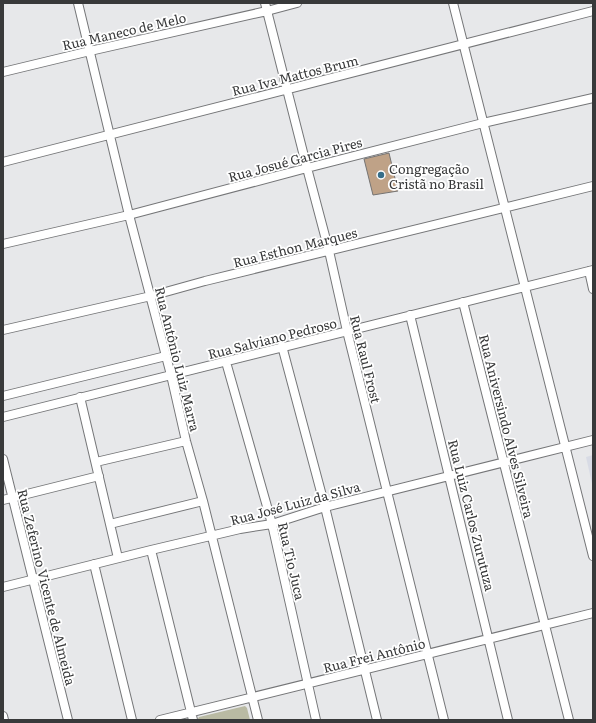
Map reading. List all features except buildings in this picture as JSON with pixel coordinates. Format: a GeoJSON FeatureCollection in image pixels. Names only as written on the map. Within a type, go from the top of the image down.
{"type":"FeatureCollection","features":[{"type":"Feature","properties":{"kind":"street","name":"Rua Antônio Luiz Marra"},"geometry":{"type":"LineString","coordinates":[[78,3],[171,375],[186,441],[203,501],[258,720]]}},
{"type":"Feature","properties":{"kind":"street","name":"Rua Maneco de Melo"},"geometry":{"type":"LineString","coordinates":[[3,72],[266,7],[297,3]]}},
{"type":"Feature","properties":{"kind":"street"},"geometry":{"type":"LineString","coordinates":[[453,3],[593,556]]}},
{"type":"Feature","properties":{"kind":"street","name":"Rua Raul Frost"},"geometry":{"type":"LineString","coordinates":[[266,7],[306,168],[329,251],[347,331],[444,720]]}},
{"type":"Feature","properties":{"kind":"street","name":"Rua Iva Mattos Brum"},"geometry":{"type":"LineString","coordinates":[[3,162],[593,11]]}},
{"type":"Feature","properties":{"kind":"street","name":"Rua Josué Garcia Pires"},"geometry":{"type":"LineString","coordinates":[[3,244],[130,215],[483,123],[593,98]]}},
{"type":"Feature","properties":{"kind":"street","name":"Rua Esthon Marques"},"geometry":{"type":"LineString","coordinates":[[3,330],[151,296],[205,281],[593,186]]}},
{"type":"Feature","properties":{"kind":"street"},"geometry":{"type":"LineString","coordinates":[[591,271],[593,289]]}},
{"type":"Feature","properties":{"kind":"street","name":"Rua Salviano Pedroso"},"geometry":{"type":"LineString","coordinates":[[3,417],[226,362],[282,346],[591,271]]}},
{"type":"Feature","properties":{"kind":"street","name":"Rua Aniversindo Alves Silveira"},"geometry":{"type":"LineString","coordinates":[[463,302],[569,720]]}},
{"type":"Feature","properties":{"kind":"street","name":"Rua Luiz Carlos Zurutuza"},"geometry":{"type":"LineString","coordinates":[[410,315],[490,639],[508,720]]}},
{"type":"Feature","properties":{"kind":"street"},"geometry":{"type":"LineString","coordinates":[[282,346],[325,507],[377,720]]}},
{"type":"Feature","properties":{"kind":"street"},"geometry":{"type":"LineString","coordinates":[[3,396],[166,356]]}},
{"type":"Feature","properties":{"kind":"street","name":"Rua Tio Juca"},"geometry":{"type":"LineString","coordinates":[[226,362],[272,524],[316,720]]}},
{"type":"Feature","properties":{"kind":"street"},"geometry":{"type":"LineString","coordinates":[[80,397],[118,558]]}},
{"type":"Feature","properties":{"kind":"street","name":"Rua José Luiz da Silva"},"geometry":{"type":"LineString","coordinates":[[3,587],[240,529],[272,524],[325,507],[593,440]]}},
{"type":"Feature","properties":{"kind":"street"},"geometry":{"type":"LineString","coordinates":[[96,462],[186,441]]}},
{"type":"Feature","properties":{"kind":"street","name":"Rua Zeferino Vicente de Almeida"},"geometry":{"type":"LineString","coordinates":[[3,459],[68,720]]}},
{"type":"Feature","properties":{"kind":"street"},"geometry":{"type":"LineString","coordinates":[[3,500],[99,476]]}},
{"type":"Feature","properties":{"kind":"street"},"geometry":{"type":"LineString","coordinates":[[110,524],[203,501]]}},
{"type":"Feature","properties":{"kind":"street"},"geometry":{"type":"LineString","coordinates":[[151,550],[192,716]]}},
{"type":"Feature","properties":{"kind":"street"},"geometry":{"type":"LineString","coordinates":[[94,564],[132,720]]}},
{"type":"Feature","properties":{"kind":"street","name":"Rua Frei Antônio"},"geometry":{"type":"LineString","coordinates":[[160,720],[192,716],[252,697],[593,613]]}},
{"type":"Feature","properties":{"kind":"street"},"geometry":{"type":"LineString","coordinates":[[3,716],[4,720]]}},
{"type":"Feature","properties":{"kind":"shaded area"},"geometry":{"type":"Polygon","coordinates":[[[593,455],[593,488],[586,457],[593,455]]]}},
{"type":"Feature","properties":{"kind":"green space"},"geometry":{"type":"Polygon","coordinates":[[[245,706],[247,708],[250,720],[197,720],[199,717],[245,706]]]}},
{"type":"Feature","properties":{"kind":"place","name":"Congregação Cristã no Brasil"},"geometry":{"type":"Point","coordinates":[381,175]}}]}
